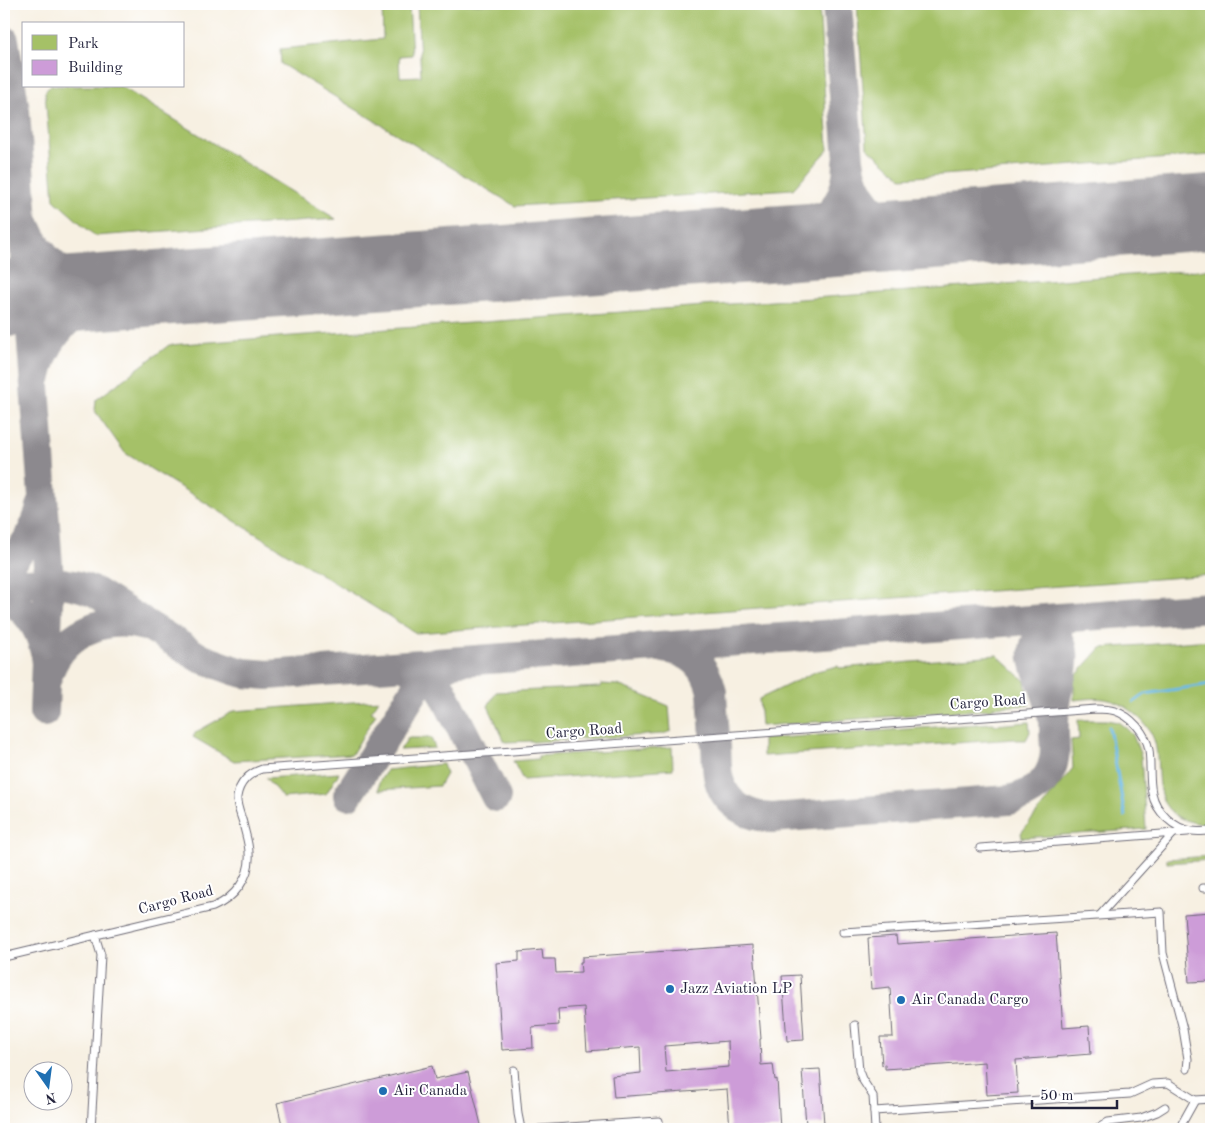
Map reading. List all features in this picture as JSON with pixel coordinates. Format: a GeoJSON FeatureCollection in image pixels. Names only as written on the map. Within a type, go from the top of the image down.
{"type":"FeatureCollection","features":[{"type":"Feature","properties":{"kind":"lane","name":"Cargo Road"},"geometry":{"type":"LineString","coordinates":[[4,957],[213,907],[226,901],[234,894],[244,878],[249,859],[248,845],[237,797],[244,781],[254,772],[262,770],[1106,709],[1125,716],[1143,734],[1149,750],[1152,796],[1160,811],[1179,827],[1193,832],[1211,831]]}},
{"type":"Feature","properties":{"kind":"lane"},"geometry":{"type":"LineString","coordinates":[[980,848],[1201,832]]}},
{"type":"Feature","properties":{"kind":"lane"},"geometry":{"type":"LineString","coordinates":[[1100,915],[1174,833]]}},
{"type":"Feature","properties":{"kind":"lane"},"geometry":{"type":"LineString","coordinates":[[843,932],[1161,912],[1163,953],[1183,1029],[1188,1059],[1187,1069]]}},
{"type":"Feature","properties":{"kind":"lane"},"geometry":{"type":"LineString","coordinates":[[91,1129],[101,955],[95,935]]}},
{"type":"Feature","properties":{"kind":"lane"},"geometry":{"type":"LineString","coordinates":[[856,1025],[859,1071],[873,1096],[875,1129]]}},
{"type":"Feature","properties":{"kind":"lane"},"geometry":{"type":"LineString","coordinates":[[514,1070],[521,1129]]}},
{"type":"Feature","properties":{"kind":"lane"},"geometry":{"type":"LineString","coordinates":[[874,1111],[1130,1094],[1152,1084],[1168,1083],[1195,1100],[1211,1099]]}},
{"type":"Feature","properties":{"kind":"lane"},"geometry":{"type":"LineString","coordinates":[[1151,1129],[1181,1128],[1195,1100]]}},
{"type":"Feature","properties":{"kind":"lane"},"geometry":{"type":"LineString","coordinates":[[1097,1129],[1108,1122],[1141,1118],[1165,1107]]}},
{"type":"Feature","properties":{"kind":"lane"},"geometry":{"type":"LineString","coordinates":[[539,1129],[659,1121],[660,1129]]}},
{"type":"Feature","properties":{"kind":"green space"},"geometry":{"type":"Polygon","coordinates":[[[382,4],[409,4],[412,55],[399,56],[400,77],[421,76],[417,4],[819,4],[828,150],[793,189],[515,206],[281,64],[280,49],[383,39],[382,4]]]}},
{"type":"Feature","properties":{"kind":"green space"},"geometry":{"type":"Polygon","coordinates":[[[857,4],[1211,4],[1211,155],[902,178],[867,147],[857,4]]]}},
{"type":"Feature","properties":{"kind":"green space"},"geometry":{"type":"Polygon","coordinates":[[[48,88],[123,88],[336,219],[95,236],[54,200],[45,92],[48,88]]]}},
{"type":"Feature","properties":{"kind":"green space"},"geometry":{"type":"Polygon","coordinates":[[[1211,269],[1211,575],[416,633],[125,453],[95,411],[96,400],[169,345],[1211,269]]]}},
{"type":"Feature","properties":{"kind":"green space"},"geometry":{"type":"Polygon","coordinates":[[[1211,640],[1211,824],[1209,825],[1183,819],[1175,815],[1168,808],[1160,791],[1155,743],[1143,722],[1131,710],[1116,702],[1100,699],[1074,700],[1074,678],[1101,648],[1211,640]]]}},
{"type":"Feature","properties":{"kind":"green space"},"geometry":{"type":"Polygon","coordinates":[[[997,655],[1025,681],[1029,705],[761,726],[759,699],[817,671],[838,666],[839,668],[997,655]]]}},
{"type":"Feature","properties":{"kind":"green space"},"geometry":{"type":"Polygon","coordinates":[[[601,684],[618,685],[669,706],[671,731],[663,734],[505,742],[488,706],[496,692],[600,687],[601,684]]]}},
{"type":"Feature","properties":{"kind":"green space"},"geometry":{"type":"Polygon","coordinates":[[[379,700],[371,712],[376,714],[352,754],[234,761],[193,737],[196,732],[234,711],[379,700]]]}},
{"type":"Feature","properties":{"kind":"green space"},"geometry":{"type":"Polygon","coordinates":[[[1078,720],[1118,722],[1133,735],[1141,756],[1146,829],[1022,838],[1021,833],[1073,768],[1071,740],[1079,739],[1078,720]]]}},
{"type":"Feature","properties":{"kind":"green space"},"geometry":{"type":"Polygon","coordinates":[[[1029,722],[1030,732],[1026,740],[1015,739],[763,756],[763,739],[1029,722]]]}},
{"type":"Feature","properties":{"kind":"green space"},"geometry":{"type":"Polygon","coordinates":[[[408,738],[431,738],[435,748],[400,750],[408,738]]]}},
{"type":"Feature","properties":{"kind":"green space"},"geometry":{"type":"Polygon","coordinates":[[[672,747],[673,769],[523,780],[513,761],[538,759],[538,756],[672,747]]]}},
{"type":"Feature","properties":{"kind":"green space"},"geometry":{"type":"Polygon","coordinates":[[[443,764],[446,774],[439,786],[379,790],[379,782],[387,770],[443,764]]]}},
{"type":"Feature","properties":{"kind":"green space"},"geometry":{"type":"Polygon","coordinates":[[[339,773],[326,794],[283,798],[266,778],[339,773]]]}},
{"type":"Feature","properties":{"kind":"green space"},"geometry":{"type":"Polygon","coordinates":[[[1211,856],[1211,860],[1167,863],[1167,859],[1211,856]]]}},
{"type":"Feature","properties":{"kind":"building"},"geometry":{"type":"Polygon","coordinates":[[[1211,912],[1211,981],[1189,982],[1184,914],[1211,912]]]}},
{"type":"Feature","properties":{"kind":"building"},"geometry":{"type":"Polygon","coordinates":[[[1056,933],[1063,1028],[1089,1026],[1091,1054],[1016,1060],[1018,1093],[987,1095],[985,1062],[885,1069],[885,1064],[882,1065],[880,1037],[893,1037],[890,987],[871,989],[868,938],[896,936],[897,944],[1056,933]]]}},
{"type":"Feature","properties":{"kind":"building"},"geometry":{"type":"Polygon","coordinates":[[[753,945],[761,1039],[761,1065],[773,1064],[775,1080],[777,1079],[780,1129],[730,1129],[727,1089],[614,1097],[612,1076],[641,1073],[640,1047],[587,1051],[584,1007],[558,1009],[559,1025],[532,1027],[533,1048],[502,1050],[496,963],[519,961],[519,952],[542,950],[543,959],[555,959],[556,973],[581,972],[580,962],[582,962],[582,957],[753,945]],[[728,1041],[664,1046],[666,1072],[729,1067],[728,1041]]]}},
{"type":"Feature","properties":{"kind":"building"},"geometry":{"type":"Polygon","coordinates":[[[800,975],[804,1040],[787,1041],[782,976],[800,975]]]}},
{"type":"Feature","properties":{"kind":"building","name":"Air Canada"},"geometry":{"type":"Polygon","coordinates":[[[432,1066],[435,1079],[468,1072],[482,1129],[283,1129],[277,1103],[432,1066]]]}},
{"type":"Feature","properties":{"kind":"building"},"geometry":{"type":"Polygon","coordinates":[[[820,1069],[824,1124],[806,1125],[802,1070],[820,1069]]]}},
{"type":"Feature","properties":{"kind":"waterway"},"geometry":{"type":"LineString","coordinates":[[1134,702],[1145,694],[1211,684]]}},
{"type":"Feature","properties":{"kind":"waterway"},"geometry":{"type":"LineString","coordinates":[[1109,727],[1125,816]]}},
{"type":"Feature","properties":{"kind":"taxiway"},"geometry":{"type":"LineString","coordinates":[[837,4],[849,160],[855,185],[861,196],[877,214],[899,226],[912,229],[955,230]]}},
{"type":"Feature","properties":{"kind":"taxiway"},"geometry":{"type":"LineString","coordinates":[[4,40],[15,111],[49,579],[44,712]]}},
{"type":"Feature","properties":{"kind":"taxiway"},"geometry":{"type":"LineString","coordinates":[[755,245],[795,237],[821,223],[836,207],[841,197],[845,186],[848,163]]}},
{"type":"Feature","properties":{"kind":"taxiway"},"geometry":{"type":"LineString","coordinates":[[26,225],[38,248],[46,258],[65,274],[76,280],[104,288],[128,289]]}},
{"type":"Feature","properties":{"kind":"taxiway"},"geometry":{"type":"LineString","coordinates":[[37,376],[49,344],[63,325],[72,317],[97,302],[142,289]]}},
{"type":"Feature","properties":{"kind":"taxiway"},"geometry":{"type":"LineString","coordinates":[[4,567],[27,540],[41,507]]}},
{"type":"Feature","properties":{"kind":"taxiway"},"geometry":{"type":"LineString","coordinates":[[4,585],[50,582],[71,585],[95,592],[200,658],[244,673],[268,675],[1211,607]]}},
{"type":"Feature","properties":{"kind":"taxiway"},"geometry":{"type":"LineString","coordinates":[[4,596],[30,618],[39,632],[44,649]]}},
{"type":"Feature","properties":{"kind":"taxiway"},"geometry":{"type":"LineString","coordinates":[[1052,715],[1034,660],[1034,647],[1043,631],[1050,624],[1063,619]]}},
{"type":"Feature","properties":{"kind":"taxiway"},"geometry":{"type":"LineString","coordinates":[[664,648],[682,652],[689,656],[696,661],[706,675],[712,692],[717,772],[722,789],[739,808],[755,815],[772,818],[1009,800],[1032,791],[1044,781],[1054,759],[1056,696],[1063,667],[1063,658],[1059,640],[1053,632],[1040,624],[1025,621]]}},
{"type":"Feature","properties":{"kind":"taxiway"},"geometry":{"type":"LineString","coordinates":[[47,678],[53,663],[62,650],[85,631],[114,623],[145,626]]}},
{"type":"Feature","properties":{"kind":"taxiway"},"geometry":{"type":"LineString","coordinates":[[348,795],[418,685],[429,674],[450,664]]}},
{"type":"Feature","properties":{"kind":"taxiway"},"geometry":{"type":"LineString","coordinates":[[410,669],[430,677],[441,688],[496,797]]}},
{"type":"Feature","properties":{"kind":"runway"},"geometry":{"type":"LineString","coordinates":[[4,299],[1211,212]]}},
{"type":"Feature","properties":{"kind":"place","name":"Jazz Aviation LP"},"geometry":{"type":"Point","coordinates":[670,989]}},
{"type":"Feature","properties":{"kind":"place","name":"Air Canada Cargo"},"geometry":{"type":"Point","coordinates":[901,1000]}},
{"type":"Feature","properties":{"kind":"place","name":"Air Canada"},"geometry":{"type":"Point","coordinates":[383,1091]}}]}
